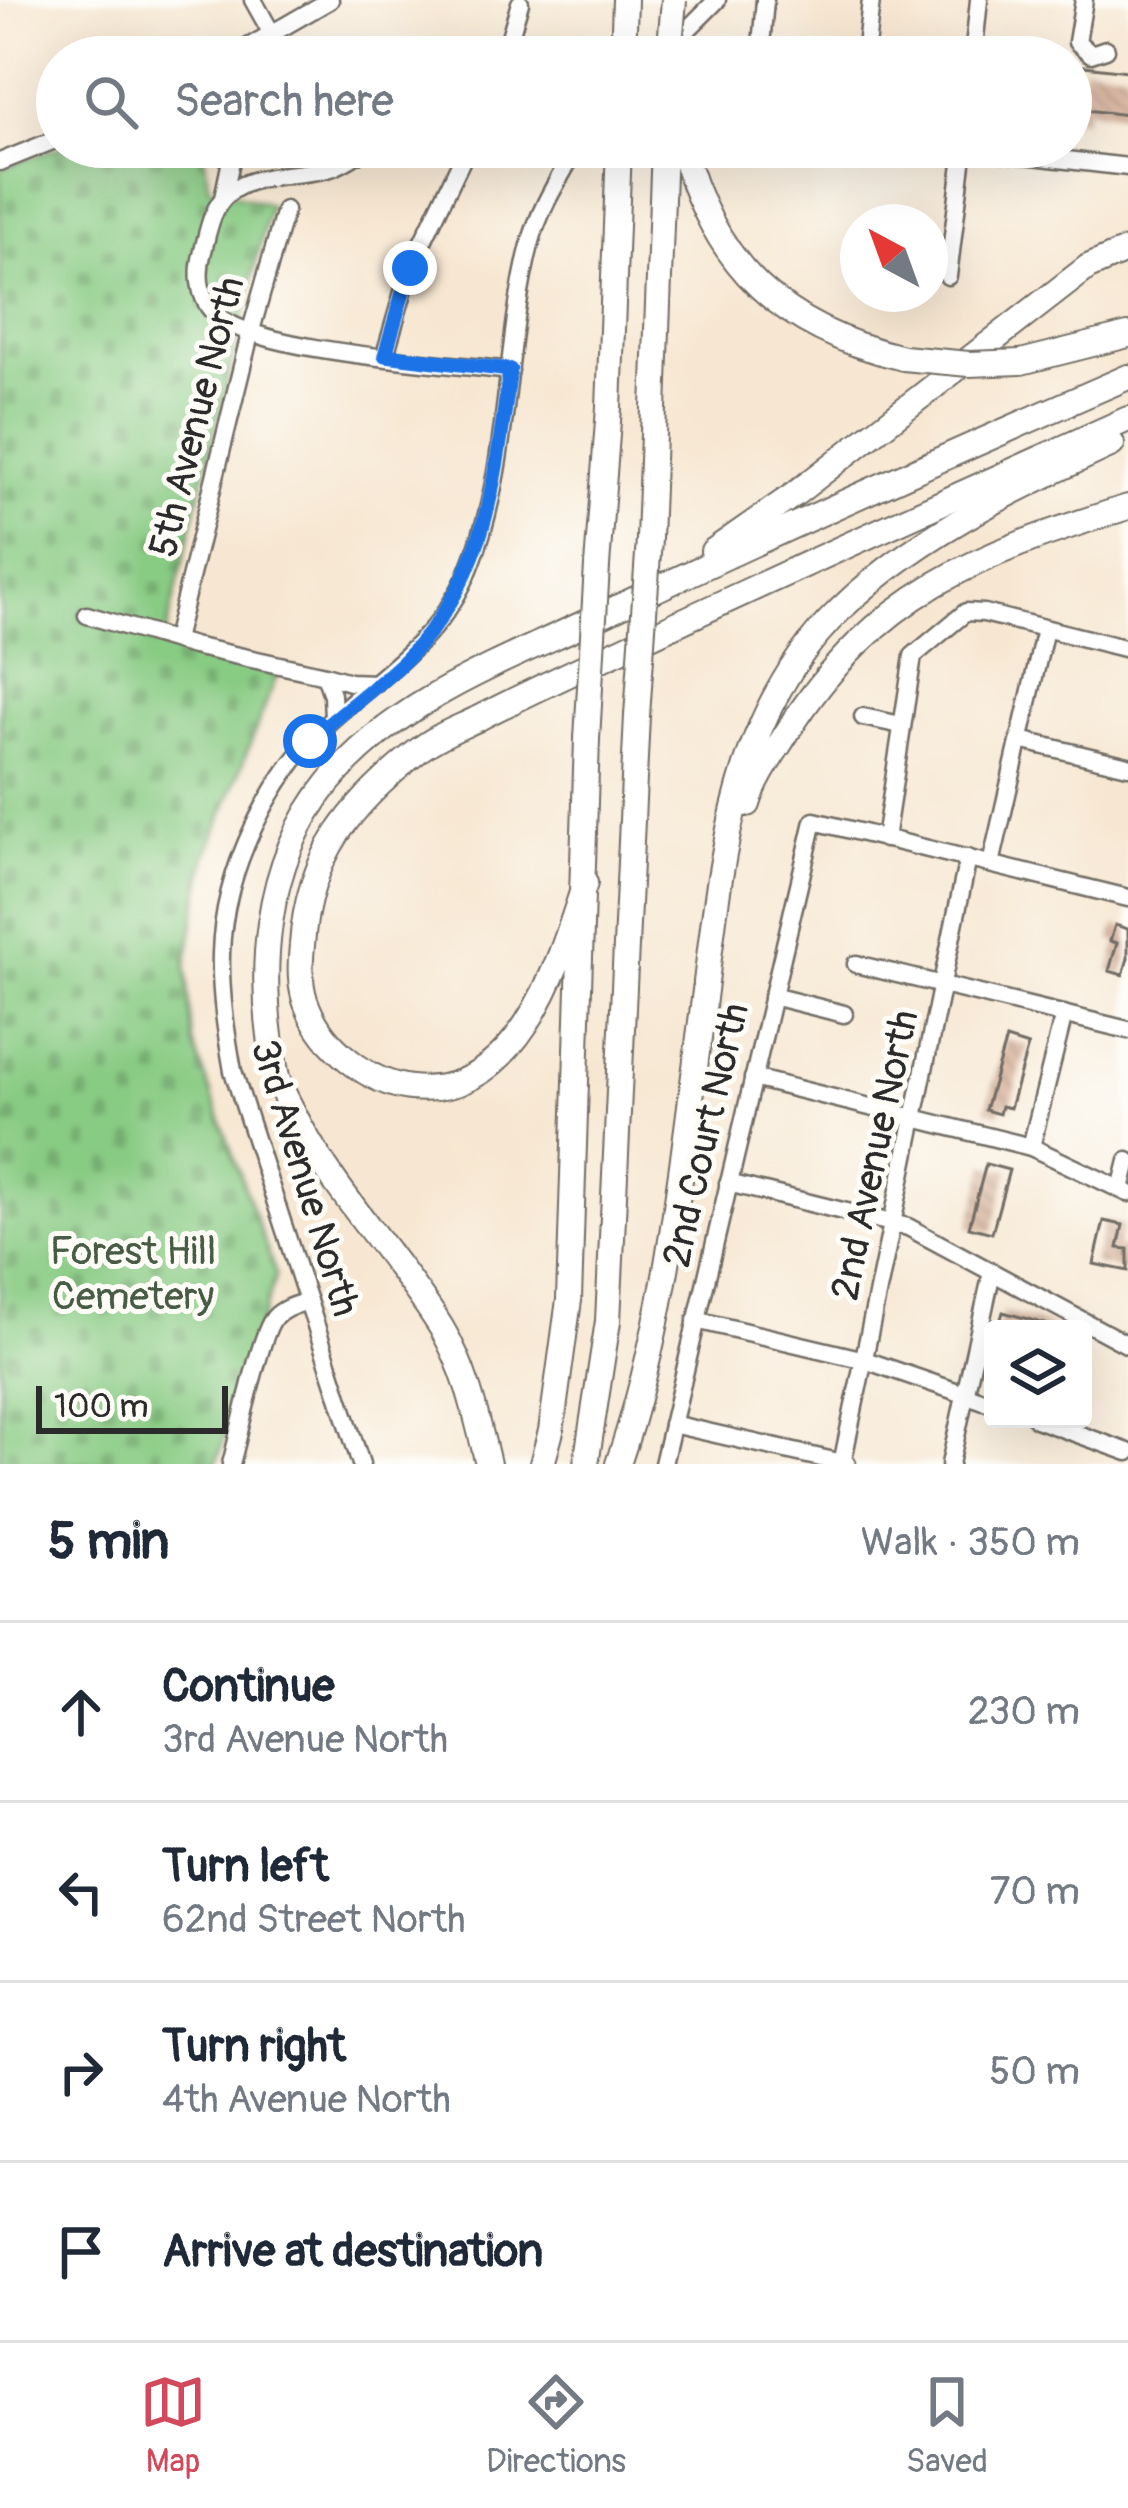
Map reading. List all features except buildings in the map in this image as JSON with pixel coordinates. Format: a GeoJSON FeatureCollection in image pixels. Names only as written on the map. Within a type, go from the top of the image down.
{"type":"FeatureCollection","features":[{"type":"Feature","properties":{"kind":"highway"},"geometry":{"type":"LineString","coordinates":[[668,36],[674,0]]}},
{"type":"Feature","properties":{"kind":"highway"},"geometry":{"type":"LineString","coordinates":[[624,36],[625,6]]}},
{"type":"Feature","properties":{"kind":"highway"},"geometry":{"type":"LineString","coordinates":[[542,1464],[569,1300],[587,739],[609,408],[617,168]]}},
{"type":"Feature","properties":{"kind":"highway"},"geometry":{"type":"LineString","coordinates":[[586,1464],[608,1322],[637,716],[672,168]]}},
{"type":"Feature","properties":{"kind":"highway"},"geometry":{"type":"LineString","coordinates":[[680,168],[738,266],[803,322],[828,335],[902,358],[945,363],[1021,362],[1128,335]]}},
{"type":"Feature","properties":{"kind":"highway"},"geometry":{"type":"LineString","coordinates":[[659,588],[795,494],[1088,267],[1128,250]]}},
{"type":"Feature","properties":{"kind":"highway"},"geometry":{"type":"LineString","coordinates":[[488,1464],[472,1399],[442,1329],[314,1153],[278,1082],[266,998],[273,905],[284,867],[326,786],[377,733],[459,684],[659,588],[1128,377]]}},
{"type":"Feature","properties":{"kind":"highway"},"geometry":{"type":"LineString","coordinates":[[585,884],[556,975],[538,1009],[520,1034],[485,1066],[458,1082],[411,1088],[387,1082],[343,1054],[316,1026],[304,1000],[300,967],[304,913],[312,883],[327,845],[347,820],[423,746],[704,611],[1128,419]]}},
{"type":"Feature","properties":{"kind":"highway"},"geometry":{"type":"LineString","coordinates":[[618,1464],[639,1403],[673,1232],[724,839],[746,761],[780,689],[828,622],[895,564],[968,516],[1128,437]]}},
{"type":"Feature","properties":{"kind":"highway"},"geometry":{"type":"LineString","coordinates":[[717,898],[754,785],[811,695],[875,624],[938,579],[1035,536],[1128,506]]}},
{"type":"Feature","properties":{"kind":"street"},"geometry":{"type":"LineString","coordinates":[[254,0],[272,34]]}},
{"type":"Feature","properties":{"kind":"street"},"geometry":{"type":"LineString","coordinates":[[268,36],[330,0]]}},
{"type":"Feature","properties":{"kind":"street"},"geometry":{"type":"LineString","coordinates":[[684,36],[717,0]]}},
{"type":"Feature","properties":{"kind":"street"},"geometry":{"type":"LineString","coordinates":[[762,36],[765,0]]}},
{"type":"Feature","properties":{"kind":"street"},"geometry":{"type":"LineString","coordinates":[[868,36],[872,0]]}},
{"type":"Feature","properties":{"kind":"street"},"geometry":{"type":"LineString","coordinates":[[975,36],[979,0]]}},
{"type":"Feature","properties":{"kind":"street"},"geometry":{"type":"LineString","coordinates":[[1078,36],[1084,0]]}},
{"type":"Feature","properties":{"kind":"street"},"geometry":{"type":"LineString","coordinates":[[510,36],[520,3]]}},
{"type":"Feature","properties":{"kind":"street"},"geometry":{"type":"LineString","coordinates":[[1092,54],[1106,50]]}},
{"type":"Feature","properties":{"kind":"street"},"geometry":{"type":"LineString","coordinates":[[0,162],[36,147]]}},
{"type":"Feature","properties":{"kind":"street"},"geometry":{"type":"LineString","coordinates":[[1092,163],[1128,167]]}},
{"type":"Feature","properties":{"kind":"street"},"geometry":{"type":"LineString","coordinates":[[229,168],[199,266],[203,297],[215,314],[250,334],[305,346],[510,370]]}},
{"type":"Feature","properties":{"kind":"street"},"geometry":{"type":"LineString","coordinates":[[223,198],[234,188],[265,178],[330,168]]}},
{"type":"Feature","properties":{"kind":"street"},"geometry":{"type":"LineString","coordinates":[[385,355],[410,268],[458,168]]}},
{"type":"Feature","properties":{"kind":"street","name":"3rd Avenue North"},"geometry":{"type":"LineString","coordinates":[[361,1464],[233,1071],[222,1012],[221,949],[230,892],[256,822],[310,741],[401,664],[439,622],[469,571],[492,500],[530,245],[545,202],[565,168]]}},
{"type":"Feature","properties":{"kind":"street"},"geometry":{"type":"LineString","coordinates":[[948,276],[962,168]]}},
{"type":"Feature","properties":{"kind":"street","name":"5th Avenue North"},"geometry":{"type":"LineString","coordinates":[[175,640],[250,334],[286,210]]}},
{"type":"Feature","properties":{"kind":"street"},"geometry":{"type":"LineString","coordinates":[[1128,649],[966,612],[913,656],[885,838],[1128,898]]}},
{"type":"Feature","properties":{"kind":"street"},"geometry":{"type":"LineString","coordinates":[[87,615],[350,682],[376,682]]}},
{"type":"Feature","properties":{"kind":"street"},"geometry":{"type":"LineString","coordinates":[[991,864],[1045,629]]}},
{"type":"Feature","properties":{"kind":"street"},"geometry":{"type":"LineString","coordinates":[[325,675],[333,718]]}},
{"type":"Feature","properties":{"kind":"street"},"geometry":{"type":"LineString","coordinates":[[863,717],[901,725]]}},
{"type":"Feature","properties":{"kind":"street"},"geometry":{"type":"LineString","coordinates":[[1020,740],[1128,766]]}},
{"type":"Feature","properties":{"kind":"street","name":"2nd Court North"},"geometry":{"type":"LineString","coordinates":[[663,1464],[814,820],[885,838]]}},
{"type":"Feature","properties":{"kind":"street","name":"2nd Avenue North"},"geometry":{"type":"LineString","coordinates":[[844,1464],[968,858]]}},
{"type":"Feature","properties":{"kind":"street"},"geometry":{"type":"LineString","coordinates":[[856,964],[1128,1030]]}},
{"type":"Feature","properties":{"kind":"street"},"geometry":{"type":"LineString","coordinates":[[772,996],[844,1014]]}},
{"type":"Feature","properties":{"kind":"street"},"geometry":{"type":"LineString","coordinates":[[1031,1147],[1064,1015]]}},
{"type":"Feature","properties":{"kind":"street"},"geometry":{"type":"LineString","coordinates":[[753,1078],[1031,1147],[1125,1191],[1128,1161]]}},
{"type":"Feature","properties":{"kind":"street"},"geometry":{"type":"LineString","coordinates":[[728,1183],[894,1223],[1128,1345]]}},
{"type":"Feature","properties":{"kind":"street"},"geometry":{"type":"LineString","coordinates":[[950,1464],[992,1272]]}},
{"type":"Feature","properties":{"kind":"street"},"geometry":{"type":"LineString","coordinates":[[231,1464],[256,1377],[260,1343],[279,1312],[308,1300]]}},
{"type":"Feature","properties":{"kind":"street"},"geometry":{"type":"LineString","coordinates":[[696,1320],[866,1360],[984,1401]]}},
{"type":"Feature","properties":{"kind":"street"},"geometry":{"type":"LineString","coordinates":[[672,1424],[844,1464]]}},
{"type":"Feature","properties":{"kind":"street"},"geometry":{"type":"LineString","coordinates":[[1061,1428],[1128,1452]]}},
{"type":"Feature","properties":{"kind":"green space","name":"Forest Hill Cemetery"},"geometry":{"type":"Polygon","coordinates":[[[36,156],[36,168],[206,168],[209,187],[270,205],[164,641],[277,675],[206,857],[186,965],[193,1043],[276,1275],[216,1464],[0,1464],[0,169],[36,156]]]}},
{"type":"Feature","properties":{"kind":"route"},"geometry":{"type":"LineString","coordinates":[[310,741],[401,664],[439,622],[469,571],[492,500],[510,370],[385,355],[410,268]]}}]}
